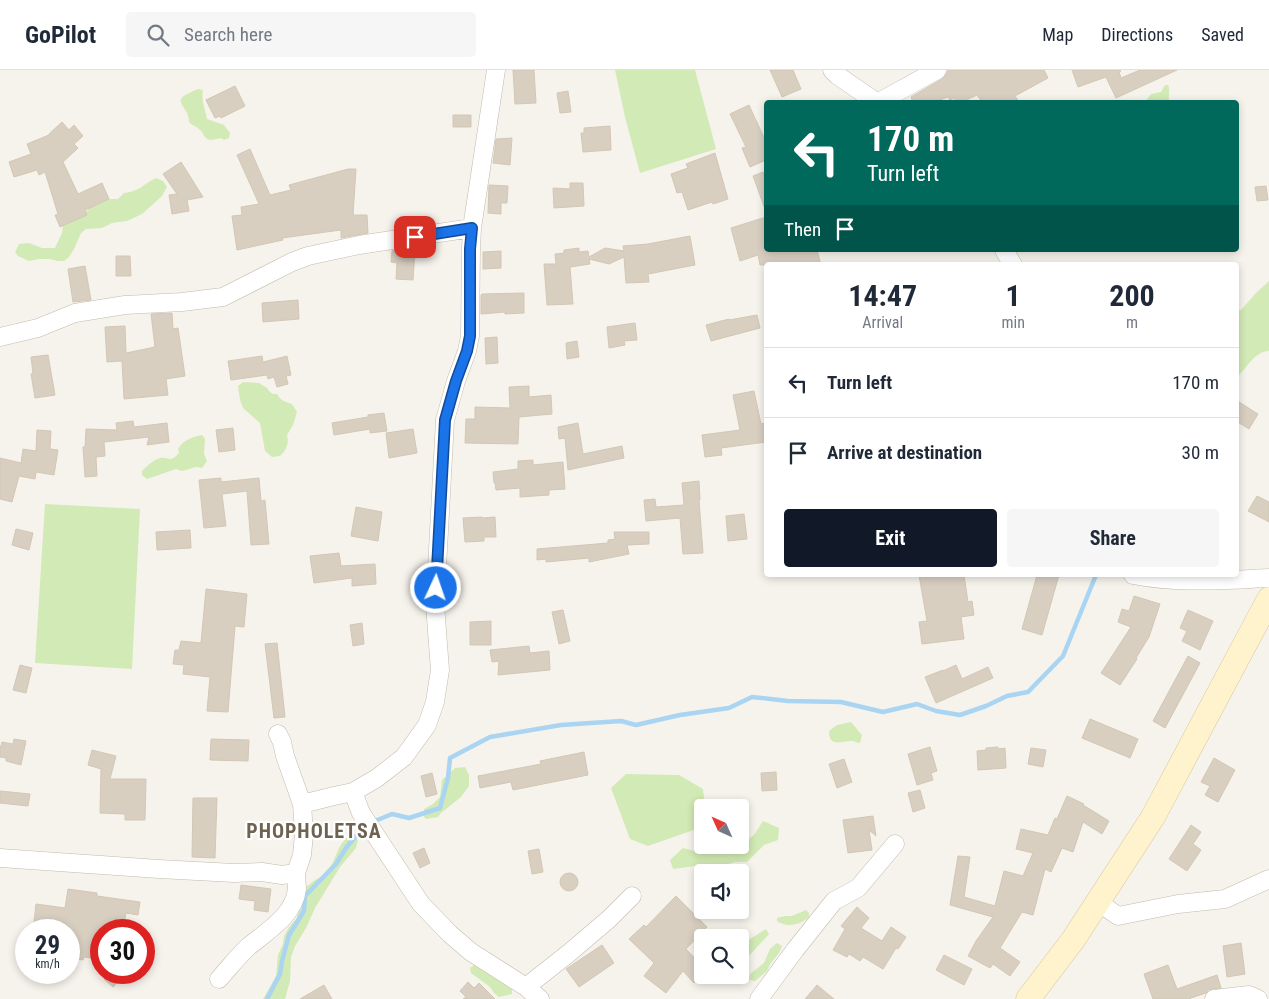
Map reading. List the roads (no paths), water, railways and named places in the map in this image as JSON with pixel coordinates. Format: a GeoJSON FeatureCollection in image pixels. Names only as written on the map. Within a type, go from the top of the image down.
{"type":"FeatureCollection","features":[{"type":"Feature","properties":{"kind":"main road"},"geometry":{"type":"LineString","coordinates":[[1028,999],[1072,940],[1153,817],[1269,599]]}},
{"type":"Feature","properties":{"kind":"street"},"geometry":{"type":"LineString","coordinates":[[302,804],[353,792],[377,778],[404,757],[427,725],[435,702],[440,670],[435,605],[445,420],[470,336],[470,249],[472,228],[496,70]]}},
{"type":"Feature","properties":{"kind":"street"},"geometry":{"type":"LineString","coordinates":[[832,70],[874,100]]}},
{"type":"Feature","properties":{"kind":"street"},"geometry":{"type":"LineString","coordinates":[[881,100],[937,70]]}},
{"type":"Feature","properties":{"kind":"street"},"geometry":{"type":"LineString","coordinates":[[0,337],[38,328],[75,313],[125,305],[182,302],[223,297],[292,262],[308,256],[359,245],[472,228]]}},
{"type":"Feature","properties":{"kind":"street"},"geometry":{"type":"LineString","coordinates":[[1144,577],[1160,580],[1201,582],[1269,578]]}},
{"type":"Feature","properties":{"kind":"street"},"geometry":{"type":"LineString","coordinates":[[219,979],[247,948],[276,925],[292,903],[297,889],[296,873],[302,855],[304,834],[302,804],[278,734]]}},
{"type":"Feature","properties":{"kind":"street"},"geometry":{"type":"LineString","coordinates":[[353,792],[361,814],[421,904],[450,934],[471,952],[526,987],[540,999]]}},
{"type":"Feature","properties":{"kind":"street"},"geometry":{"type":"LineString","coordinates":[[759,999],[834,902],[858,888],[876,869],[895,844]]}},
{"type":"Feature","properties":{"kind":"street"},"geometry":{"type":"LineString","coordinates":[[0,858],[234,873],[262,872],[282,875],[296,873]]}},
{"type":"Feature","properties":{"kind":"street"},"geometry":{"type":"LineString","coordinates":[[1098,902],[1118,916],[1178,904],[1225,899],[1269,879]]}},
{"type":"Feature","properties":{"kind":"street"},"geometry":{"type":"LineString","coordinates":[[526,987],[602,925],[632,896]]}},
{"type":"Feature","properties":{"kind":"street"},"geometry":{"type":"LineString","coordinates":[[1214,999],[1249,995],[1258,999]]}},
{"type":"Feature","properties":{"kind":"waterway"},"geometry":{"type":"LineString","coordinates":[[375,821],[392,814],[409,818],[440,808],[448,778],[450,758],[490,737],[561,725],[621,721],[636,725],[680,715],[729,708],[752,697],[788,701],[841,702],[883,712],[917,704],[936,711],[960,715],[1007,696],[1028,692],[1063,656],[1095,577]]}},
{"type":"Feature","properties":{"kind":"waterway"},"geometry":{"type":"LineString","coordinates":[[267,999],[280,974],[289,935],[304,911],[305,896],[336,864],[359,832]]}},
{"type":"Feature","properties":{"kind":"district","name":"PHOPHOLETSA"},"geometry":{"type":"Point","coordinates":[314,831]}}]}
